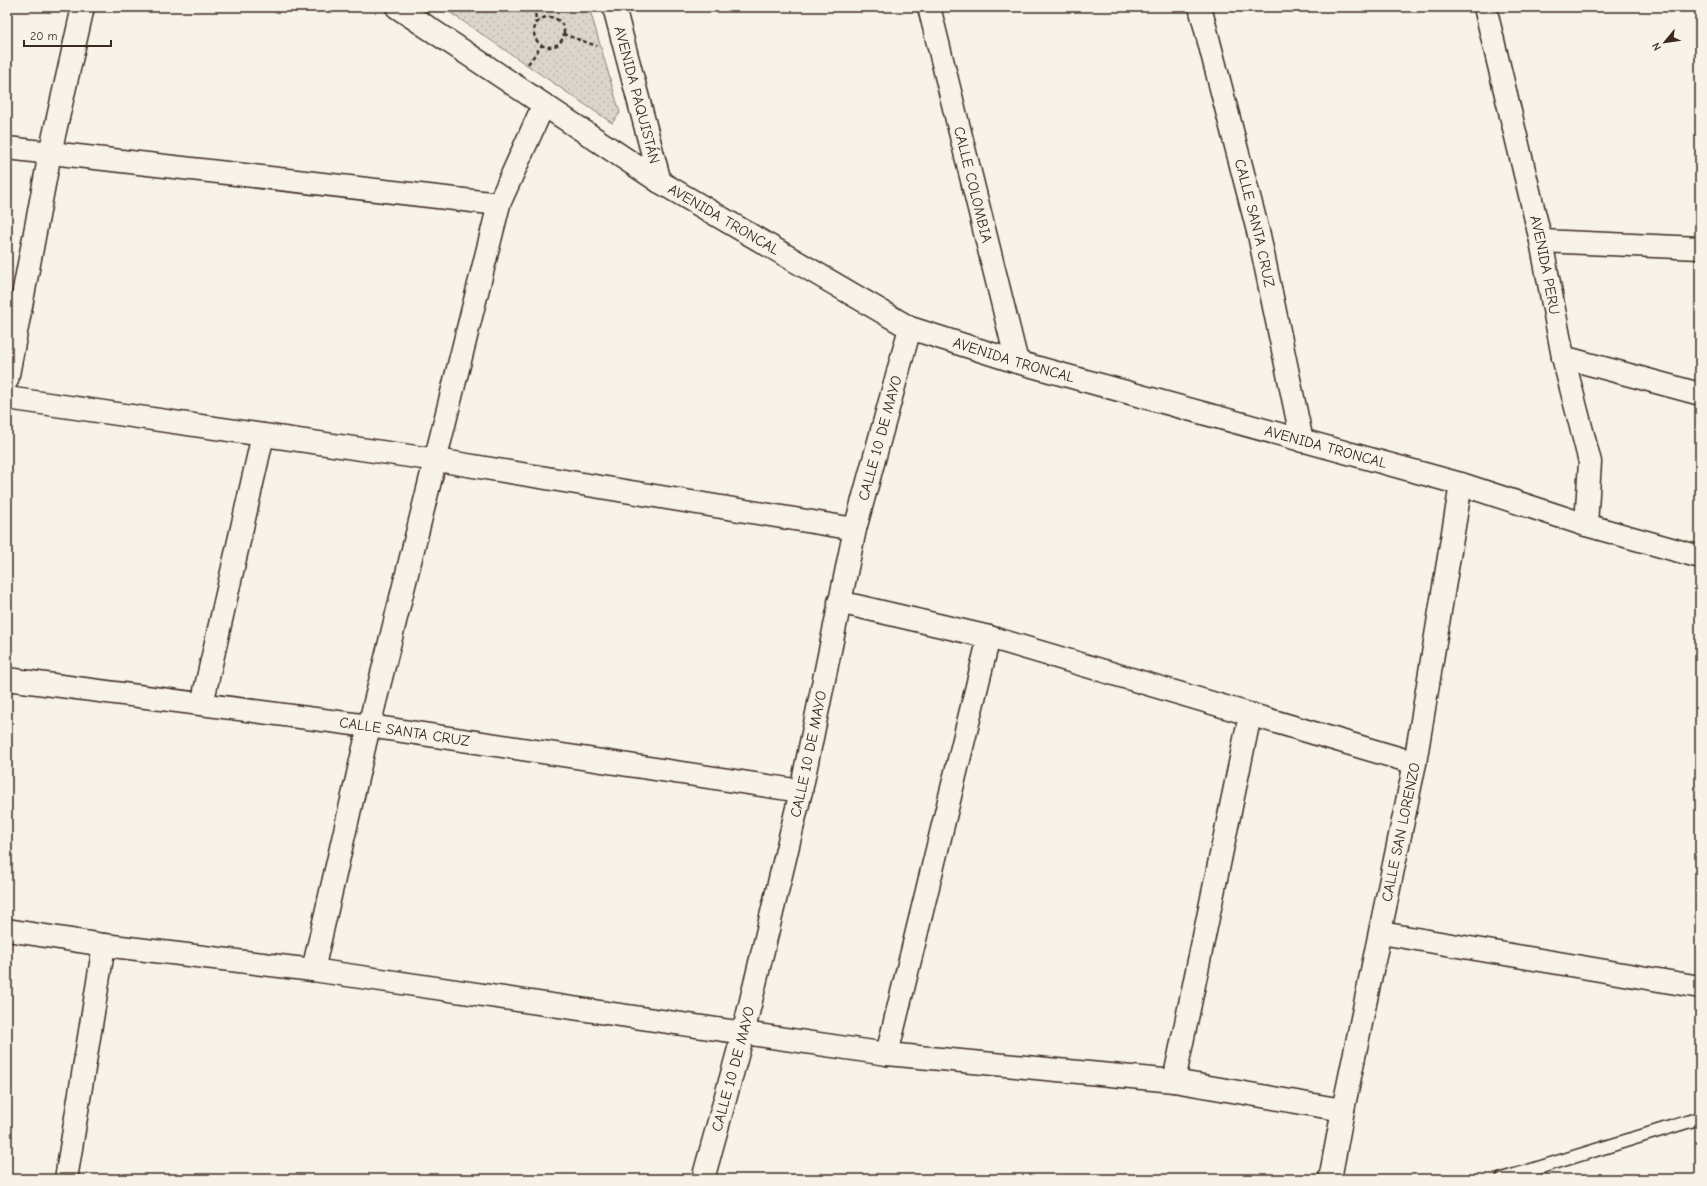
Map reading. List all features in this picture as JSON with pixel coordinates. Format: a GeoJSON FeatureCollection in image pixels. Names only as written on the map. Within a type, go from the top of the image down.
{"type":"FeatureCollection","features":[{"type":"Feature","properties":{"kind":"street"},"geometry":{"type":"LineString","coordinates":[[7,380],[50,153],[83,7]]}},
{"type":"Feature","properties":{"kind":"street","name":"AVENIDA TRONCAL"},"geometry":{"type":"LineString","coordinates":[[397,7],[543,106],[660,182],[910,328],[1017,362],[1461,484],[1586,525],[1700,557]]}},
{"type":"Feature","properties":{"kind":"street","name":"AVENIDA PAQUISTÁN"},"geometry":{"type":"LineString","coordinates":[[614,7],[660,182]]}},
{"type":"Feature","properties":{"kind":"street","name":"CALLE COLOMBIA"},"geometry":{"type":"LineString","coordinates":[[929,7],[1017,362]]}},
{"type":"Feature","properties":{"kind":"street","name":"CALLE SANTA CRUZ"},"geometry":{"type":"LineString","coordinates":[[1200,7],[1259,235],[1302,441]]}},
{"type":"Feature","properties":{"kind":"street","name":"AVENIDA PERU"},"geometry":{"type":"LineString","coordinates":[[1484,7],[1541,241],[1563,357],[1590,462],[1586,525]]}},
{"type":"Feature","properties":{"kind":"street"},"geometry":{"type":"LineString","coordinates":[[313,970],[370,726],[499,204],[543,106]]}},
{"type":"Feature","properties":{"kind":"street"},"geometry":{"type":"LineString","coordinates":[[7,148],[499,204]]}},
{"type":"Feature","properties":{"kind":"street"},"geometry":{"type":"LineString","coordinates":[[1541,241],[1700,248]]}},
{"type":"Feature","properties":{"kind":"street","name":"CALLE 10 DE MAYO"},"geometry":{"type":"LineString","coordinates":[[703,1179],[743,1034],[801,791],[855,529],[910,328]]}},
{"type":"Feature","properties":{"kind":"street"},"geometry":{"type":"LineString","coordinates":[[1563,357],[1700,394]]}},
{"type":"Feature","properties":{"kind":"street"},"geometry":{"type":"LineString","coordinates":[[7,398],[436,460],[855,529]]}},
{"type":"Feature","properties":{"kind":"street"},"geometry":{"type":"LineString","coordinates":[[202,704],[263,435]]}},
{"type":"Feature","properties":{"kind":"street","name":"CALLE SAN LORENZO"},"geometry":{"type":"LineString","coordinates":[[1330,1179],[1415,763],[1461,484]]}},
{"type":"Feature","properties":{"kind":"street"},"geometry":{"type":"LineString","coordinates":[[839,602],[989,637],[1415,763]]}},
{"type":"Feature","properties":{"kind":"street"},"geometry":{"type":"LineString","coordinates":[[887,1054],[989,637]]}},
{"type":"Feature","properties":{"kind":"street","name":"CALLE SANTA CRUZ"},"geometry":{"type":"LineString","coordinates":[[7,679],[370,726],[801,791]]}},
{"type":"Feature","properties":{"kind":"street"},"geometry":{"type":"LineString","coordinates":[[1174,1081],[1250,715]]}},
{"type":"Feature","properties":{"kind":"street"},"geometry":{"type":"LineString","coordinates":[[7,930],[104,945],[313,970],[887,1054],[1174,1081],[1343,1110]]}},
{"type":"Feature","properties":{"kind":"street"},"geometry":{"type":"LineString","coordinates":[[1381,933],[1700,987]]}},
{"type":"Feature","properties":{"kind":"street"},"geometry":{"type":"LineString","coordinates":[[66,1179],[104,945]]}},
{"type":"Feature","properties":{"kind":"lane"},"geometry":{"type":"LineString","coordinates":[[1502,1179],[1700,1118]]}},
{"type":"Feature","properties":{"kind":"path"},"geometry":{"type":"LineString","coordinates":[[535,7],[535,38],[546,47],[556,45],[562,38],[563,34],[561,24],[553,18],[543,18],[536,24]]}},
{"type":"Feature","properties":{"kind":"path"},"geometry":{"type":"LineString","coordinates":[[563,34],[601,48],[625,48]]}},
{"type":"Feature","properties":{"kind":"shaded area"},"geometry":{"type":"Polygon","coordinates":[[[442,7],[589,7],[620,113],[612,123],[442,7]]]}}]}
